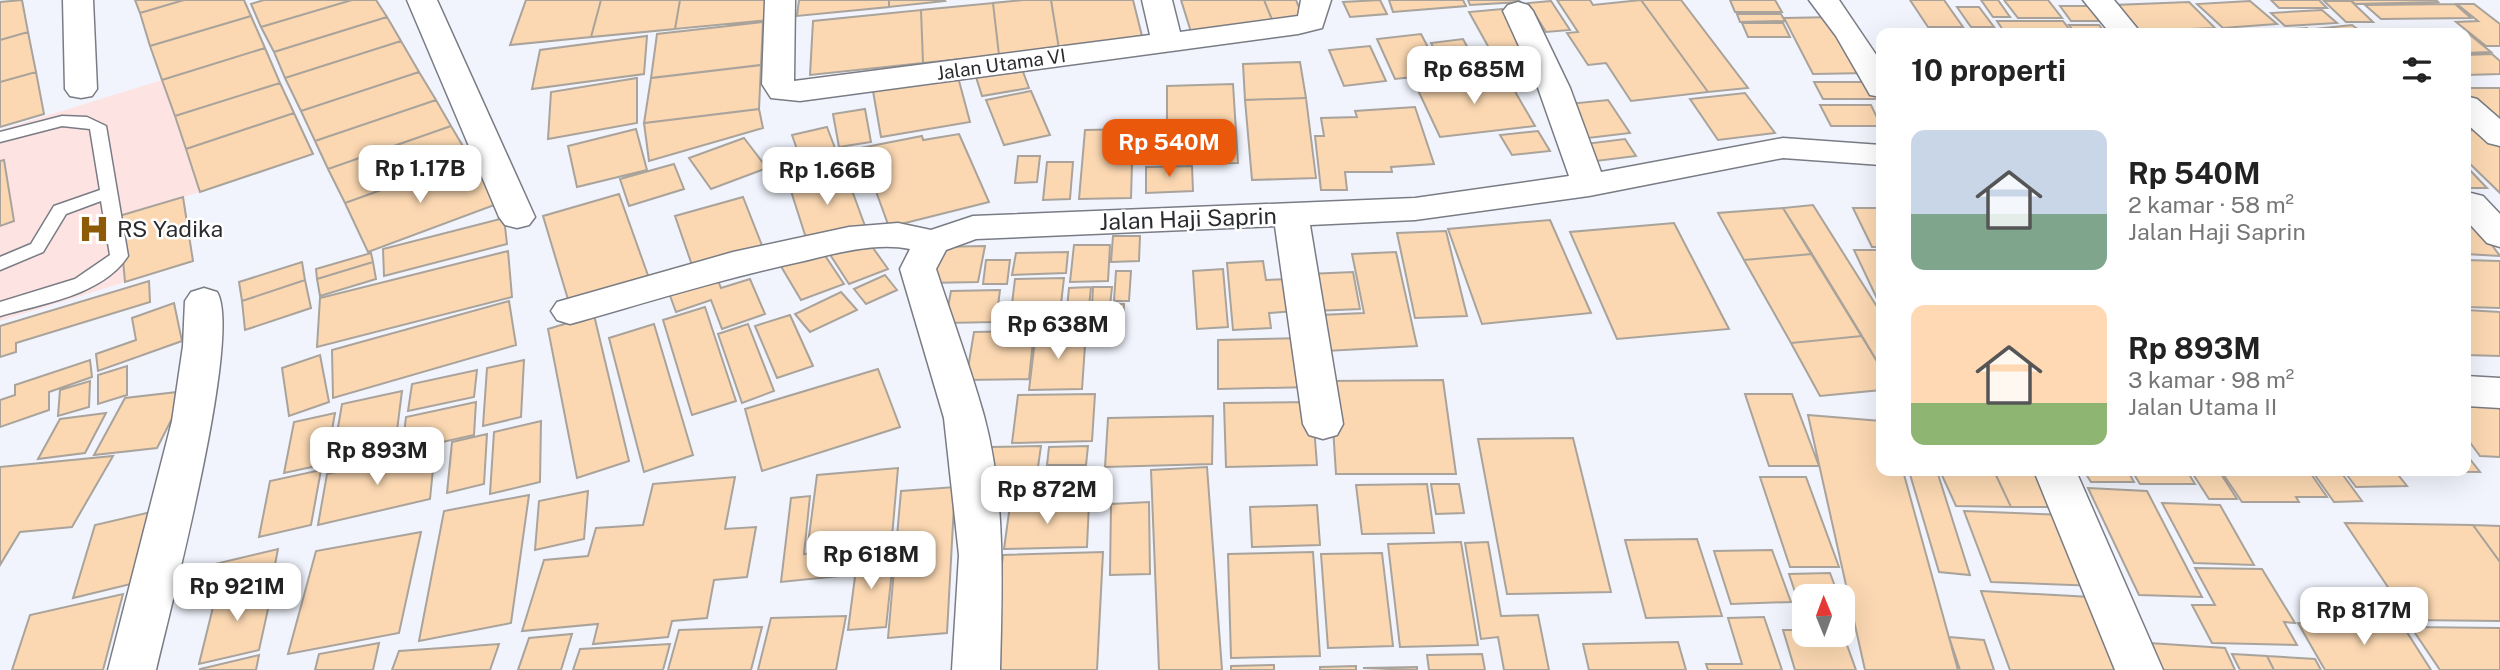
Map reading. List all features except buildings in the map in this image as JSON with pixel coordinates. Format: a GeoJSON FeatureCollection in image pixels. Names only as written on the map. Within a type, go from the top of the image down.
{"type":"FeatureCollection","features":[{"type":"Feature","properties":{"kind":"street"},"geometry":{"type":"LineString","coordinates":[[78,0],[82,89]]}},
{"type":"Feature","properties":{"kind":"street"},"geometry":{"type":"LineString","coordinates":[[422,0],[517,217]]}},
{"type":"Feature","properties":{"kind":"street","name":"Jalan Utama VI"},"geometry":{"type":"LineString","coordinates":[[780,0],[778,84],[782,91],[800,91],[1167,42],[1313,11]]}},
{"type":"Feature","properties":{"kind":"street"},"geometry":{"type":"LineString","coordinates":[[1157,0],[1167,42]]}},
{"type":"Feature","properties":{"kind":"street"},"geometry":{"type":"LineString","coordinates":[[1824,0],[1850,34],[1876,79]]}},
{"type":"Feature","properties":{"kind":"street"},"geometry":{"type":"LineString","coordinates":[[2098,0],[2122,28]]}},
{"type":"Feature","properties":{"kind":"street"},"geometry":{"type":"LineString","coordinates":[[1518,11],[1553,88],[1589,185]]}},
{"type":"Feature","properties":{"kind":"street"},"geometry":{"type":"LineString","coordinates":[[2471,110],[2500,136]]}},
{"type":"Feature","properties":{"kind":"street","name":"Jalan Haji Saprin"},"geometry":{"type":"LineString","coordinates":[[932,242],[973,228],[1415,209],[1589,185],[1783,148],[1876,155]]}},
{"type":"Feature","properties":{"kind":"street"},"geometry":{"type":"LineString","coordinates":[[2479,204],[2500,235]]}},
{"type":"Feature","properties":{"kind":"street"},"geometry":{"type":"LineString","coordinates":[[1291,215],[1323,424]]}},
{"type":"Feature","properties":{"kind":"street"},"geometry":{"type":"LineString","coordinates":[[570,311],[733,264],[849,239],[898,234],[932,242],[918,270],[964,418],[981,555],[976,670]]}},
{"type":"Feature","properties":{"kind":"street"},"geometry":{"type":"LineString","coordinates":[[132,670],[192,421],[201,365],[204,301]]}},
{"type":"Feature","properties":{"kind":"street"},"geometry":{"type":"LineString","coordinates":[[2471,391],[2500,393]]}},
{"type":"Feature","properties":{"kind":"street"},"geometry":{"type":"LineString","coordinates":[[2057,476],[2138,670]]}},
{"type":"Feature","properties":{"kind":"lane"},"geometry":{"type":"LineString","coordinates":[[0,137],[49,123],[85,119],[98,126],[119,256],[110,269],[89,280],[0,309]]}},
{"type":"Feature","properties":{"kind":"lane"},"geometry":{"type":"LineString","coordinates":[[0,264],[37,248],[60,209],[108,193]]}},
{"type":"Feature","properties":{"kind":"shaded area","name":"RS Yadika"},"geometry":{"type":"Polygon","coordinates":[[[162,80],[200,192],[184,197],[193,261],[0,321],[0,130],[162,80]]]}},
{"type":"Feature","properties":{"kind":"place","name":"RS Yadika"},"geometry":{"type":"Point","coordinates":[94,229]}}]}
